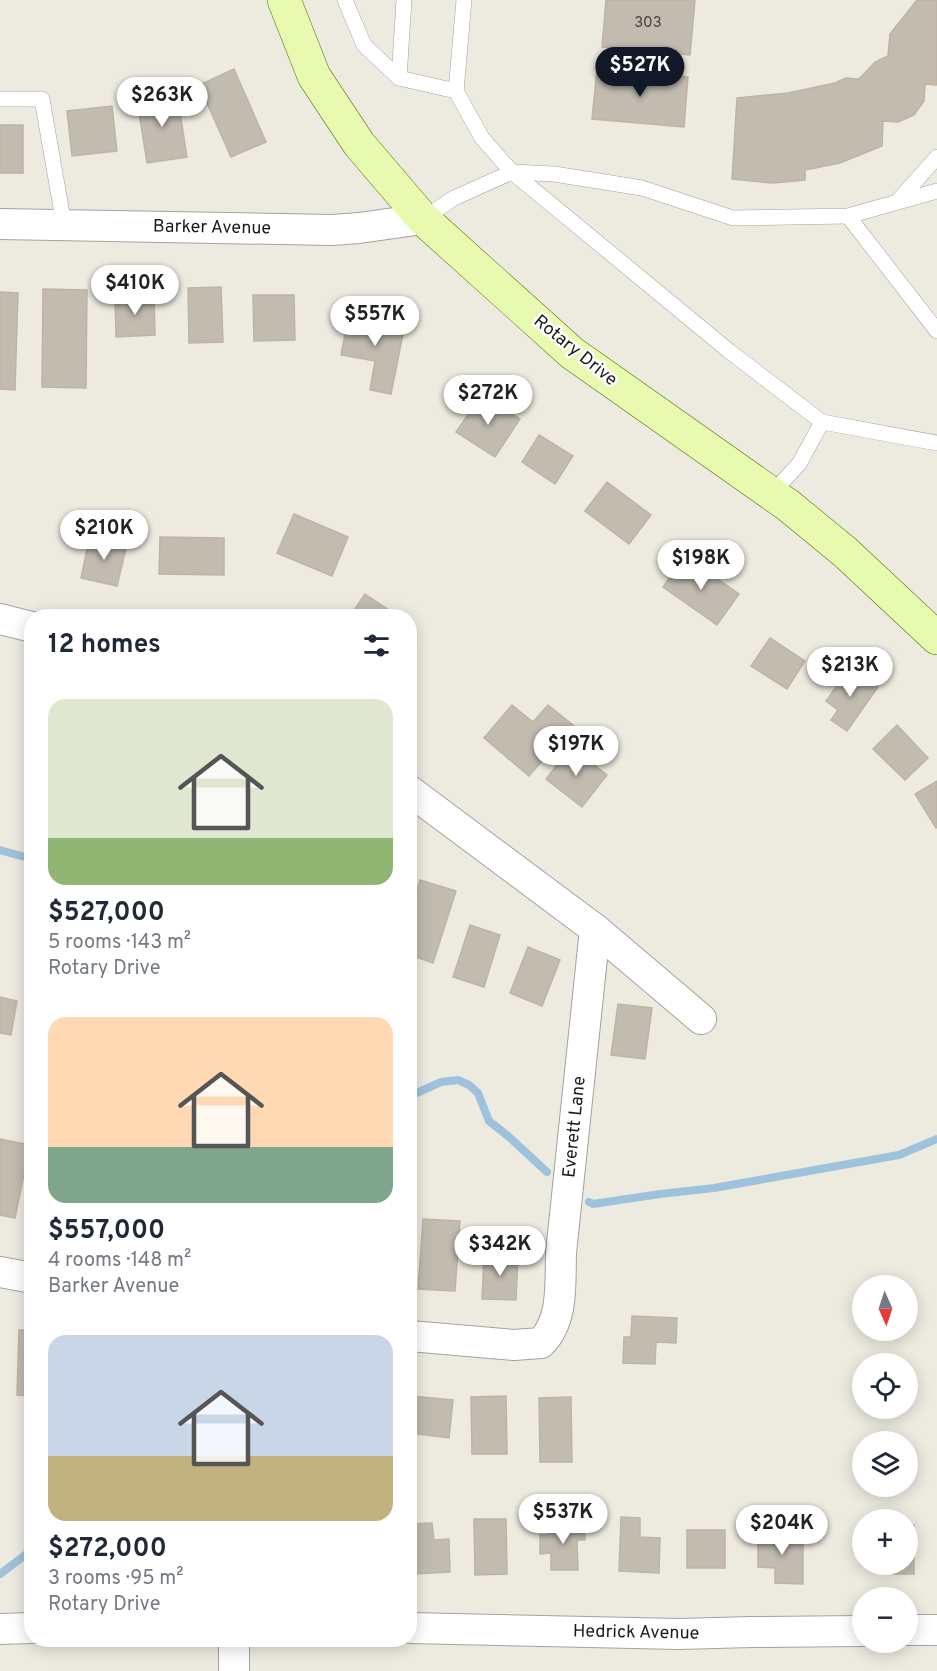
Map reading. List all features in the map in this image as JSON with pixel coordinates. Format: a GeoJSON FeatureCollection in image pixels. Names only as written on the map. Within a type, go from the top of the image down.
{"type":"FeatureCollection","features":[{"type":"Feature","properties":{"kind":"street","name":"Rotary Drive"},"geometry":{"type":"LineString","coordinates":[[284,0],[314,76],[358,144],[423,219],[572,353],[771,494],[845,552],[937,639]]}},
{"type":"Feature","properties":{"kind":"street","name":"Barker Avenue"},"geometry":{"type":"LineString","coordinates":[[0,224],[332,230],[423,219]]}},
{"type":"Feature","properties":{"kind":"street"},"geometry":{"type":"LineString","coordinates":[[0,620],[24,625]]}},
{"type":"Feature","properties":{"kind":"street"},"geometry":{"type":"LineString","coordinates":[[417,795],[595,929],[701,1019]]}},
{"type":"Feature","properties":{"kind":"street","name":"Everett Lane"},"geometry":{"type":"LineString","coordinates":[[417,1337],[514,1345],[541,1343],[549,1336],[560,1296],[561,1252],[595,929]]}},
{"type":"Feature","properties":{"kind":"street"},"geometry":{"type":"LineString","coordinates":[[0,1272],[24,1276]]}},
{"type":"Feature","properties":{"kind":"street"},"geometry":{"type":"LineString","coordinates":[[0,1629],[24,1628]]}},
{"type":"Feature","properties":{"kind":"street","name":"Hedrick Avenue"},"geometry":{"type":"LineString","coordinates":[[417,1628],[679,1634],[852,1631]]}},
{"type":"Feature","properties":{"kind":"street"},"geometry":{"type":"LineString","coordinates":[[918,1630],[937,1630]]}},
{"type":"Feature","properties":{"kind":"street"},"geometry":{"type":"LineString","coordinates":[[234,1647],[234,1671]]}},
{"type":"Feature","properties":{"kind":"lane"},"geometry":{"type":"LineString","coordinates":[[345,0],[364,45],[399,78],[456,91]]}},
{"type":"Feature","properties":{"kind":"lane"},"geometry":{"type":"LineString","coordinates":[[399,78],[404,0]]}},
{"type":"Feature","properties":{"kind":"lane"},"geometry":{"type":"LineString","coordinates":[[464,0],[456,91],[482,138],[512,172],[729,351],[822,422],[937,443]]}},
{"type":"Feature","properties":{"kind":"lane"},"geometry":{"type":"LineString","coordinates":[[0,99],[42,99],[63,225]]}},
{"type":"Feature","properties":{"kind":"lane"},"geometry":{"type":"LineString","coordinates":[[897,202],[937,157]]}},
{"type":"Feature","properties":{"kind":"lane"},"geometry":{"type":"LineString","coordinates":[[423,219],[454,198],[512,172],[555,174],[642,188],[733,218],[848,216],[937,190]]}},
{"type":"Feature","properties":{"kind":"lane"},"geometry":{"type":"LineString","coordinates":[[848,216],[937,332]]}},
{"type":"Feature","properties":{"kind":"lane"},"geometry":{"type":"LineString","coordinates":[[771,494],[799,464],[822,422]]}},
{"type":"Feature","properties":{"kind":"building"},"geometry":{"type":"Polygon","coordinates":[[[606,0],[695,0],[690,55],[602,47],[606,0]]]}},
{"type":"Feature","properties":{"kind":"building"},"geometry":{"type":"Polygon","coordinates":[[[917,0],[937,0],[937,85],[925,84],[924,101],[914,115],[898,122],[883,121],[882,146],[840,163],[805,170],[805,180],[773,183],[732,179],[737,98],[788,93],[835,83],[846,78],[859,79],[875,62],[888,56],[890,34],[917,0]]]}},
{"type":"Feature","properties":{"kind":"building"},"geometry":{"type":"Polygon","coordinates":[[[234,69],[266,142],[231,157],[199,85],[234,69]]]}},
{"type":"Feature","properties":{"kind":"building"},"geometry":{"type":"Polygon","coordinates":[[[597,69],[688,77],[684,127],[592,119],[597,69]]]}},
{"type":"Feature","properties":{"kind":"building"},"geometry":{"type":"Polygon","coordinates":[[[177,93],[187,157],[147,163],[137,100],[177,93]]]}},
{"type":"Feature","properties":{"kind":"building"},"geometry":{"type":"Polygon","coordinates":[[[112,106],[117,151],[72,156],[67,111],[112,106]]]}},
{"type":"Feature","properties":{"kind":"building"},"geometry":{"type":"Polygon","coordinates":[[[0,125],[23,125],[23,173],[0,173],[0,125]]]}},
{"type":"Feature","properties":{"kind":"building"},"geometry":{"type":"Polygon","coordinates":[[[221,287],[223,342],[189,343],[188,288],[221,287]]]}},
{"type":"Feature","properties":{"kind":"building"},"geometry":{"type":"Polygon","coordinates":[[[43,289],[87,290],[86,388],[42,387],[43,289]]]}},
{"type":"Feature","properties":{"kind":"building"},"geometry":{"type":"Polygon","coordinates":[[[0,292],[18,293],[15,390],[0,389],[0,292]]]}},
{"type":"Feature","properties":{"kind":"building"},"geometry":{"type":"Polygon","coordinates":[[[154,295],[155,335],[116,337],[115,296],[154,295]]]}},
{"type":"Feature","properties":{"kind":"building"},"geometry":{"type":"Polygon","coordinates":[[[253,295],[294,295],[295,340],[254,341],[253,295]]]}},
{"type":"Feature","properties":{"kind":"building"},"geometry":{"type":"Polygon","coordinates":[[[349,313],[405,324],[391,394],[370,390],[375,361],[341,355],[349,313]]]}},
{"type":"Feature","properties":{"kind":"building"},"geometry":{"type":"Polygon","coordinates":[[[482,394],[520,419],[495,457],[456,432],[482,394]]]}},
{"type":"Feature","properties":{"kind":"building"},"geometry":{"type":"Polygon","coordinates":[[[539,435],[573,456],[555,484],[522,462],[539,435]]]}},
{"type":"Feature","properties":{"kind":"building"},"geometry":{"type":"Polygon","coordinates":[[[607,482],[651,515],[629,544],[585,511],[607,482]]]}},
{"type":"Feature","properties":{"kind":"building"},"geometry":{"type":"Polygon","coordinates":[[[294,514],[348,537],[332,576],[277,553],[294,514]]]}},
{"type":"Feature","properties":{"kind":"building"},"geometry":{"type":"Polygon","coordinates":[[[90,535],[127,544],[117,586],[81,578],[90,535]]]}},
{"type":"Feature","properties":{"kind":"building"},"geometry":{"type":"Polygon","coordinates":[[[160,537],[224,538],[224,575],[159,574],[160,537]]]}},
{"type":"Feature","properties":{"kind":"building"},"geometry":{"type":"Polygon","coordinates":[[[684,556],[739,594],[717,625],[663,587],[684,556]]]}},
{"type":"Feature","properties":{"kind":"building"},"geometry":{"type":"Polygon","coordinates":[[[365,594],[388,609],[355,609],[365,594]]]}},
{"type":"Feature","properties":{"kind":"building"},"geometry":{"type":"Polygon","coordinates":[[[770,638],[805,661],[787,689],[751,666],[770,638]]]}},
{"type":"Feature","properties":{"kind":"building"},"geometry":{"type":"Polygon","coordinates":[[[849,668],[878,687],[847,731],[831,720],[838,710],[826,701],[849,668]]]}},
{"type":"Feature","properties":{"kind":"building"},"geometry":{"type":"Polygon","coordinates":[[[512,705],[533,722],[548,705],[573,725],[529,776],[484,738],[512,705]]]}},
{"type":"Feature","properties":{"kind":"building"},"geometry":{"type":"Polygon","coordinates":[[[897,725],[928,758],[905,780],[873,749],[897,725]]]}},
{"type":"Feature","properties":{"kind":"building"},"geometry":{"type":"Polygon","coordinates":[[[571,747],[607,775],[582,807],[546,779],[571,747]]]}},
{"type":"Feature","properties":{"kind":"building"},"geometry":{"type":"Polygon","coordinates":[[[937,781],[937,827],[936,828],[915,794],[937,781]]]}},
{"type":"Feature","properties":{"kind":"building"},"geometry":{"type":"Polygon","coordinates":[[[420,880],[456,891],[433,963],[417,957],[417,889],[420,880]]]}},
{"type":"Feature","properties":{"kind":"building"},"geometry":{"type":"Polygon","coordinates":[[[470,925],[500,935],[484,987],[453,977],[470,925]]]}},
{"type":"Feature","properties":{"kind":"building"},"geometry":{"type":"Polygon","coordinates":[[[528,947],[560,960],[542,1006],[510,993],[528,947]]]}},
{"type":"Feature","properties":{"kind":"building"},"geometry":{"type":"Polygon","coordinates":[[[0,997],[17,1001],[11,1035],[0,1033],[0,997]]]}},
{"type":"Feature","properties":{"kind":"building"},"geometry":{"type":"Polygon","coordinates":[[[618,1004],[652,1008],[645,1059],[611,1055],[618,1004]]]}},
{"type":"Feature","properties":{"kind":"building"},"geometry":{"type":"Polygon","coordinates":[[[0,1139],[24,1144],[24,1174],[15,1218],[0,1215],[0,1139]]]}},
{"type":"Feature","properties":{"kind":"building"},"geometry":{"type":"Polygon","coordinates":[[[423,1219],[460,1221],[455,1291],[418,1289],[423,1219]]]}},
{"type":"Feature","properties":{"kind":"building"},"geometry":{"type":"Polygon","coordinates":[[[484,1254],[518,1255],[516,1300],[482,1299],[484,1254]]]}},
{"type":"Feature","properties":{"kind":"building"},"geometry":{"type":"Polygon","coordinates":[[[632,1316],[677,1318],[676,1343],[656,1342],[655,1364],[623,1363],[624,1337],[631,1337],[632,1316]]]}},
{"type":"Feature","properties":{"kind":"building"},"geometry":{"type":"Polygon","coordinates":[[[19,1330],[24,1330],[24,1395],[17,1395],[19,1330]]]}},
{"type":"Feature","properties":{"kind":"building"},"geometry":{"type":"Polygon","coordinates":[[[506,1396],[507,1454],[472,1454],[471,1397],[506,1396]]]}},
{"type":"Feature","properties":{"kind":"building"},"geometry":{"type":"Polygon","coordinates":[[[417,1397],[453,1400],[449,1438],[417,1434],[417,1397]]]}},
{"type":"Feature","properties":{"kind":"building"},"geometry":{"type":"Polygon","coordinates":[[[571,1397],[572,1462],[540,1462],[539,1398],[571,1397]]]}},
{"type":"Feature","properties":{"kind":"building"},"geometry":{"type":"Polygon","coordinates":[[[621,1517],[640,1518],[640,1537],[660,1538],[659,1573],[619,1571],[621,1517]]]}},
{"type":"Feature","properties":{"kind":"building"},"geometry":{"type":"Polygon","coordinates":[[[474,1519],[506,1519],[507,1574],[475,1575],[474,1519]]]}},
{"type":"Feature","properties":{"kind":"building"},"geometry":{"type":"Polygon","coordinates":[[[432,1523],[434,1540],[449,1539],[450,1572],[417,1574],[417,1524],[432,1523]]]}},
{"type":"Feature","properties":{"kind":"building"},"geometry":{"type":"Polygon","coordinates":[[[584,1523],[585,1540],[577,1540],[578,1570],[551,1570],[551,1553],[540,1554],[540,1535],[548,1535],[548,1524],[584,1523]]]}},
{"type":"Feature","properties":{"kind":"building"},"geometry":{"type":"Polygon","coordinates":[[[687,1530],[725,1530],[725,1568],[687,1568],[687,1530]]]}},
{"type":"Feature","properties":{"kind":"building"},"geometry":{"type":"Polygon","coordinates":[[[758,1533],[803,1534],[803,1584],[775,1583],[775,1568],[758,1567],[758,1533]]]}},
{"type":"Feature","properties":{"kind":"waterway"},"geometry":{"type":"LineString","coordinates":[[0,850],[24,857]]}},
{"type":"Feature","properties":{"kind":"waterway"},"geometry":{"type":"LineString","coordinates":[[417,1093],[441,1082],[458,1080],[469,1085],[478,1093],[489,1121],[547,1172]]}},
{"type":"Feature","properties":{"kind":"waterway"},"geometry":{"type":"LineString","coordinates":[[589,1202],[593,1204],[714,1188],[899,1155],[937,1139]]}},
{"type":"Feature","properties":{"kind":"waterway"},"geometry":{"type":"LineString","coordinates":[[0,1574],[24,1556]]}}]}
